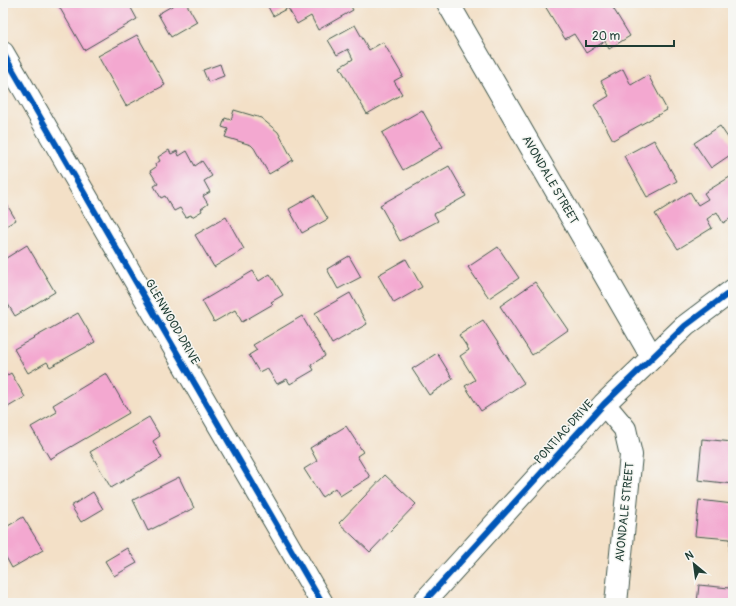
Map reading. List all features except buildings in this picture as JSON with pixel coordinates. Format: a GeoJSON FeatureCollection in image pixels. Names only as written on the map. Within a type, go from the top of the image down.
{"type":"FeatureCollection","features":[{"type":"Feature","properties":{"kind":"street","name":"AVONDALE STREET"},"geometry":{"type":"LineString","coordinates":[[448,3],[652,357]]}},
{"type":"Feature","properties":{"kind":"street","name":"GLENWOOD DRIVE"},"geometry":{"type":"LineString","coordinates":[[3,53],[322,603]]}},
{"type":"Feature","properties":{"kind":"street","name":"PONTIAC DRIVE"},"geometry":{"type":"LineString","coordinates":[[423,603],[604,404],[684,326],[733,290]]}},
{"type":"Feature","properties":{"kind":"street","name":"AVONDALE STREET"},"geometry":{"type":"LineString","coordinates":[[604,404],[625,429],[631,455],[616,603]]}},
{"type":"Feature","properties":{"kind":"cycle path"},"geometry":{"type":"LineString","coordinates":[[3,53],[322,603]]}},
{"type":"Feature","properties":{"kind":"cycle path"},"geometry":{"type":"LineString","coordinates":[[423,603],[604,404],[685,326],[733,290]]}}]}
